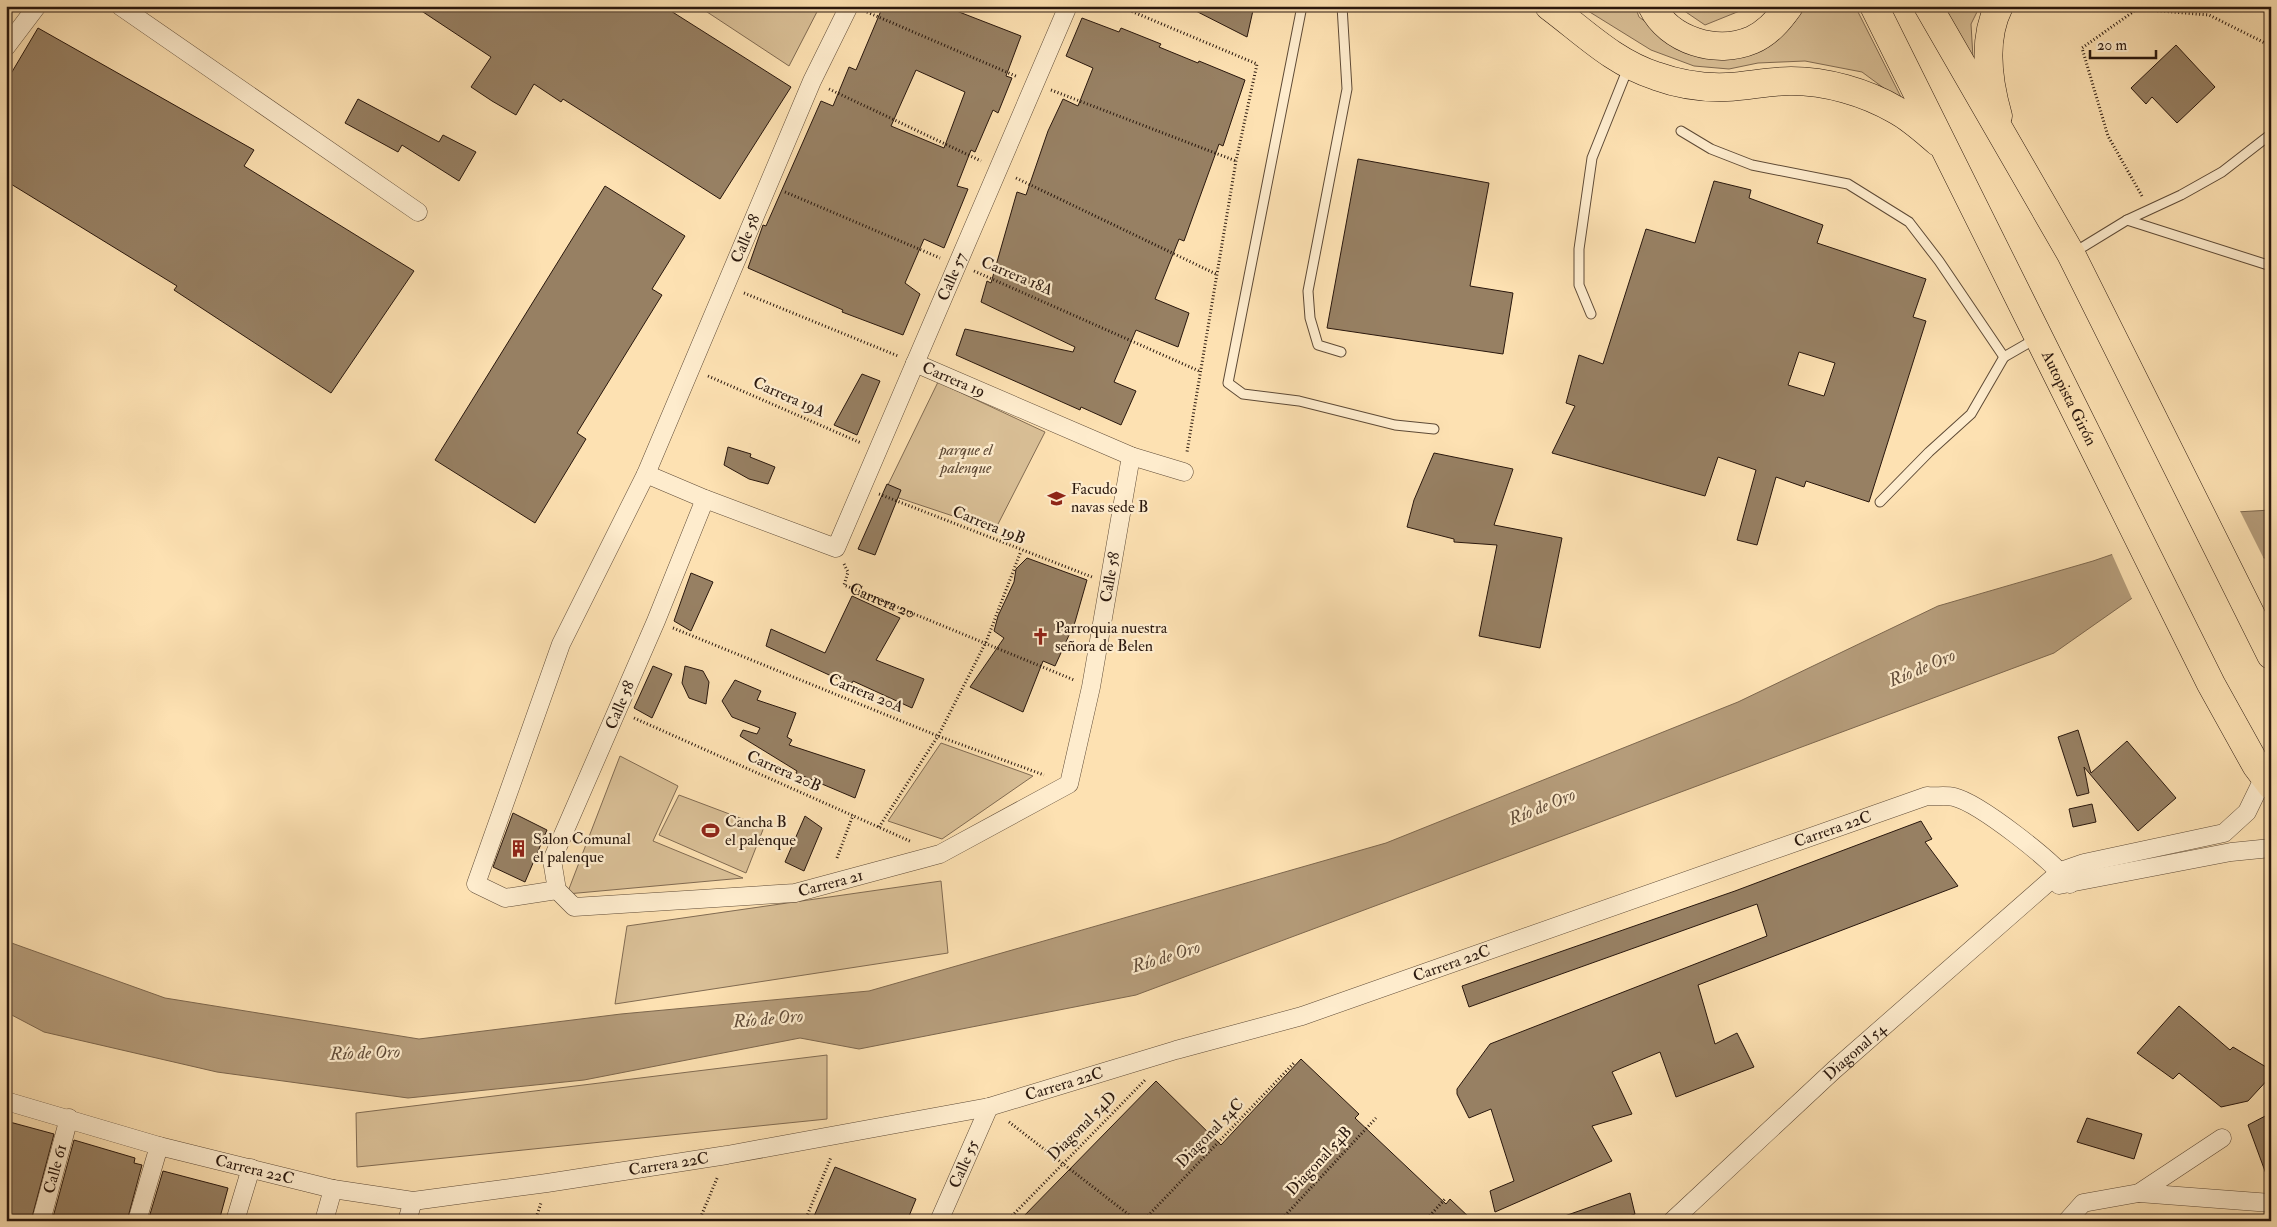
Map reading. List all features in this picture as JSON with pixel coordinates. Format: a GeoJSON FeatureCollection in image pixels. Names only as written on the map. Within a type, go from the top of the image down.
{"type":"FeatureCollection","features":[{"type":"Feature","properties":{"kind":"highway"},"geometry":{"type":"LineString","coordinates":[[1548,6],[1606,52],[1629,65],[1656,76],[1691,85],[1725,87],[1791,81],[1824,84],[1852,91],[1897,110],[1944,146]]}},
{"type":"Feature","properties":{"kind":"highway"},"geometry":{"type":"LineString","coordinates":[[1652,6],[1656,14],[1672,31],[1699,44],[1726,46],[1753,40],[1776,23],[1789,6]]}},
{"type":"Feature","properties":{"kind":"highway","name":"Autopista Girón"},"geometry":{"type":"LineString","coordinates":[[1874,6],[2211,684],[2268,781]]}},
{"type":"Feature","properties":{"kind":"highway"},"geometry":{"type":"LineString","coordinates":[[1928,6],[2070,254],[2271,655]]}},
{"type":"Feature","properties":{"kind":"highway"},"geometry":{"type":"LineString","coordinates":[[1999,6],[1995,15],[1987,52],[1992,97],[2008,148]]}},
{"type":"Feature","properties":{"kind":"street"},"geometry":{"type":"LineString","coordinates":[[6,47],[37,6]]}},
{"type":"Feature","properties":{"kind":"street"},"geometry":{"type":"LineString","coordinates":[[120,6],[418,212]]}},
{"type":"Feature","properties":{"kind":"street","name":"Calle 58"},"geometry":{"type":"LineString","coordinates":[[705,499],[656,621],[552,860],[556,890],[506,898],[476,884],[561,644],[646,474],[724,285],[812,81],[849,6]]}},
{"type":"Feature","properties":{"kind":"street","name":"Calle 57"},"geometry":{"type":"LineString","coordinates":[[836,548],[1068,6]]}},
{"type":"Feature","properties":{"kind":"street","name":"Carrera 19"},"geometry":{"type":"LineString","coordinates":[[915,363],[1131,456],[1184,472]]}},
{"type":"Feature","properties":{"kind":"street","name":"Calle 58"},"geometry":{"type":"LineString","coordinates":[[1069,784],[1091,687],[1131,456]]}},
{"type":"Feature","properties":{"kind":"street"},"geometry":{"type":"LineString","coordinates":[[646,474],[705,499],[836,548]]}},
{"type":"Feature","properties":{"kind":"street","name":"Diagonal 54"},"geometry":{"type":"LineString","coordinates":[[2066,878],[2084,863],[2224,833],[2247,812],[2268,781]]}},
{"type":"Feature","properties":{"kind":"street","name":"Carrera 21"},"geometry":{"type":"LineString","coordinates":[[556,890],[574,907],[795,894],[940,854],[1069,784]]}},
{"type":"Feature","properties":{"kind":"street","name":"Carrera 22C"},"geometry":{"type":"LineString","coordinates":[[6,1101],[159,1146],[334,1189],[413,1201],[547,1183],[727,1155],[841,1132],[989,1107],[1176,1050],[1302,1016],[1927,796],[1954,797],[1975,808],[2033,848],[2066,878]]}},
{"type":"Feature","properties":{"kind":"street","name":"Diagonal 54"},"geometry":{"type":"LineString","coordinates":[[1672,1221],[1834,1070],[2041,888],[2066,878],[2231,852],[2271,848]]}},
{"type":"Feature","properties":{"kind":"street","name":"Calle 55"},"geometry":{"type":"LineString","coordinates":[[939,1221],[989,1107]]}},
{"type":"Feature","properties":{"kind":"street","name":"Calle 61"},"geometry":{"type":"LineString","coordinates":[[41,1221],[69,1118]]}},
{"type":"Feature","properties":{"kind":"street"},"geometry":{"type":"LineString","coordinates":[[2139,1193],[2222,1138]]}},
{"type":"Feature","properties":{"kind":"street"},"geometry":{"type":"LineString","coordinates":[[137,1221],[159,1146]]}},
{"type":"Feature","properties":{"kind":"street"},"geometry":{"type":"LineString","coordinates":[[235,1221],[251,1168]]}},
{"type":"Feature","properties":{"kind":"street"},"geometry":{"type":"LineString","coordinates":[[324,1221],[334,1189]]}},
{"type":"Feature","properties":{"kind":"street"},"geometry":{"type":"LineString","coordinates":[[2067,1221],[2083,1203],[2139,1193],[2271,1202]]}},
{"type":"Feature","properties":{"kind":"street"},"geometry":{"type":"LineString","coordinates":[[408,1221],[413,1201]]}},
{"type":"Feature","properties":{"kind":"lane"},"geometry":{"type":"LineString","coordinates":[[1302,6],[1228,383],[1243,394],[1299,401],[1395,425],[1434,429]]}},
{"type":"Feature","properties":{"kind":"lane"},"geometry":{"type":"LineString","coordinates":[[1341,352],[1318,345],[1310,318],[1308,291],[1347,88],[1342,6]]}},
{"type":"Feature","properties":{"kind":"lane"},"geometry":{"type":"LineString","coordinates":[[1591,314],[1579,285],[1579,249],[1592,158],[1629,65]]}},
{"type":"Feature","properties":{"kind":"lane"},"geometry":{"type":"LineString","coordinates":[[1681,132],[1710,149],[1752,165],[1848,184],[1910,222],[1939,261],[2004,357]]}},
{"type":"Feature","properties":{"kind":"lane"},"geometry":{"type":"LineString","coordinates":[[2070,254],[2128,220],[2222,172],[2271,134]]}},
{"type":"Feature","properties":{"kind":"lane"},"geometry":{"type":"LineString","coordinates":[[2128,220],[2271,266]]}},
{"type":"Feature","properties":{"kind":"lane"},"geometry":{"type":"LineString","coordinates":[[1880,502],[1929,452],[1971,414],[2004,357],[2038,338]]}},
{"type":"Feature","properties":{"kind":"path"},"geometry":{"type":"LineString","coordinates":[[1119,6],[1258,64],[1236,161],[1199,371],[1184,472]]}},
{"type":"Feature","properties":{"kind":"path"},"geometry":{"type":"LineString","coordinates":[[2149,210],[2108,136],[2082,48],[2137,10],[2209,15],[2271,46]]}},
{"type":"Feature","properties":{"kind":"path","name":"Carrera 18A"},"geometry":{"type":"LineString","coordinates":[[768,184],[957,265],[988,276],[1199,371]]}},
{"type":"Feature","properties":{"kind":"path","name":"Carrera 19"},"geometry":{"type":"LineString","coordinates":[[724,285],[915,363]]}},
{"type":"Feature","properties":{"kind":"path","name":"Carrera 19A"},"geometry":{"type":"LineString","coordinates":[[689,368],[878,450]]}},
{"type":"Feature","properties":{"kind":"path","name":"Carrera 19B"},"geometry":{"type":"LineString","coordinates":[[862,487],[1021,551],[1108,583]]}},
{"type":"Feature","properties":{"kind":"path","name":"Carrera 20"},"geometry":{"type":"LineString","coordinates":[[836,548],[848,572],[844,585],[986,642],[1091,687]]}},
{"type":"Feature","properties":{"kind":"path"},"geometry":{"type":"LineString","coordinates":[[879,827],[938,736],[986,642],[1021,551]]}},
{"type":"Feature","properties":{"kind":"path","name":"Carrera 20A"},"geometry":{"type":"LineString","coordinates":[[656,621],[938,736],[1069,784]]}},
{"type":"Feature","properties":{"kind":"path","name":"Carrera 20B"},"geometry":{"type":"LineString","coordinates":[[617,711],[940,854]]}},
{"type":"Feature","properties":{"kind":"path"},"geometry":{"type":"LineString","coordinates":[[837,858],[853,815]]}},
{"type":"Feature","properties":{"kind":"path","name":"Diagonal 54C"},"geometry":{"type":"LineString","coordinates":[[1143,1221],[1294,1063]]}},
{"type":"Feature","properties":{"kind":"path","name":"Diagonal 54D"},"geometry":{"type":"LineString","coordinates":[[1007,1221],[1063,1162],[1148,1078]]}},
{"type":"Feature","properties":{"kind":"path"},"geometry":{"type":"LineString","coordinates":[[989,1107],[1063,1162],[1137,1221]]}},
{"type":"Feature","properties":{"kind":"path","name":"Diagonal 54B"},"geometry":{"type":"LineString","coordinates":[[1280,1221],[1376,1118]]}},
{"type":"Feature","properties":{"kind":"path"},"geometry":{"type":"LineString","coordinates":[[805,1221],[841,1132]]}},
{"type":"Feature","properties":{"kind":"path"},"geometry":{"type":"LineString","coordinates":[[699,1221],[727,1155]]}},
{"type":"Feature","properties":{"kind":"path"},"geometry":{"type":"LineString","coordinates":[[1425,1221],[1446,1199]]}},
{"type":"Feature","properties":{"kind":"green space"},"geometry":{"type":"Polygon","coordinates":[[[698,6],[820,6],[789,66],[698,6]]]}},
{"type":"Feature","properties":{"kind":"green space"},"geometry":{"type":"Polygon","coordinates":[[[1580,6],[1635,6],[1639,17],[1681,47],[1748,54],[1794,23],[1804,6],[1855,6],[1904,103],[1862,72],[1805,61],[1758,63],[1729,69],[1694,66],[1651,50],[1580,6]]]}},
{"type":"Feature","properties":{"kind":"green space"},"geometry":{"type":"Polygon","coordinates":[[[1677,6],[1752,6],[1705,25],[1677,6]]]}},
{"type":"Feature","properties":{"kind":"green space"},"geometry":{"type":"Polygon","coordinates":[[[1944,6],[1980,6],[1971,24],[1973,58],[1944,6]]]}},
{"type":"Feature","properties":{"kind":"green space","name":"parque el palenque"},"geometry":{"type":"Polygon","coordinates":[[[938,382],[1045,432],[995,530],[884,493],[938,382]]]}},
{"type":"Feature","properties":{"kind":"green space"},"geometry":{"type":"Polygon","coordinates":[[[941,743],[1033,776],[942,839],[888,821],[941,743]]]}},
{"type":"Feature","properties":{"kind":"green space"},"geometry":{"type":"Polygon","coordinates":[[[620,756],[678,786],[653,841],[743,878],[567,894],[620,756]]]}},
{"type":"Feature","properties":{"kind":"green space","name":"Cancha B el palenque"},"geometry":{"type":"Polygon","coordinates":[[[679,795],[764,827],[746,873],[659,835],[679,795]]]}},
{"type":"Feature","properties":{"kind":"green space"},"geometry":{"type":"Polygon","coordinates":[[[941,881],[948,953],[615,1004],[627,926],[941,881]]]}},
{"type":"Feature","properties":{"kind":"green space"},"geometry":{"type":"Polygon","coordinates":[[[827,1055],[827,1119],[357,1167],[356,1113],[827,1055]]]}},
{"type":"Feature","properties":{"kind":"water","name":"Río de Oro"},"geometry":{"type":"Polygon","coordinates":[[[2271,510],[2271,558],[2240,558],[2148,587],[2054,653],[1136,995],[859,1049],[800,1038],[584,1080],[408,1098],[217,1072],[44,1032],[6,1012],[6,941],[165,998],[419,1039],[621,1014],[869,991],[1386,843],[1738,702],[1938,606],[2093,561],[2236,512],[2271,510]]]}},
{"type":"Feature","properties":{"kind":"pier"},"geometry":{"type":"Polygon","coordinates":[[[2239,509],[2265,561],[2240,561],[2149,589],[2133,601],[2111,552],[2239,509]]]}},
{"type":"Feature","properties":{"kind":"building"},"geometry":{"type":"Polygon","coordinates":[[[414,6],[663,6],[791,87],[720,199],[563,99],[561,102],[534,84],[516,115],[492,101],[471,87],[491,57],[414,6]]]}},
{"type":"Feature","properties":{"kind":"building"},"geometry":{"type":"Polygon","coordinates":[[[883,6],[955,6],[954,10],[1021,36],[1006,76],[1012,78],[998,113],[993,110],[975,152],[971,150],[957,186],[968,189],[944,248],[924,239],[905,283],[920,294],[903,335],[842,312],[843,310],[748,268],[763,225],[766,226],[821,101],[833,106],[849,67],[856,70],[883,6]],[[916,70],[891,126],[944,148],[965,92],[916,70]]]}},
{"type":"Feature","properties":{"kind":"building"},"geometry":{"type":"Polygon","coordinates":[[[1186,6],[1254,6],[1247,37],[1186,6]]]}},
{"type":"Feature","properties":{"kind":"building"},"geometry":{"type":"Polygon","coordinates":[[[1082,18],[1119,32],[1121,28],[1161,44],[1159,47],[1245,80],[1223,146],[1219,144],[1184,241],[1179,239],[1155,299],[1189,313],[1178,347],[1136,330],[1114,382],[1136,391],[1121,425],[1081,407],[1080,410],[956,355],[965,329],[1073,352],[1075,347],[981,302],[987,281],[991,283],[1017,192],[1026,195],[1048,131],[1063,99],[1078,106],[1093,68],[1066,56],[1082,18]]]}},
{"type":"Feature","properties":{"kind":"building"},"geometry":{"type":"Polygon","coordinates":[[[38,28],[254,150],[244,166],[414,271],[331,393],[174,290],[177,286],[6,181],[6,82],[38,28]]]}},
{"type":"Feature","properties":{"kind":"building"},"geometry":{"type":"Polygon","coordinates":[[[2176,45],[2215,87],[2177,123],[2152,97],[2146,104],[2131,88],[2176,45]]]}},
{"type":"Feature","properties":{"kind":"building"},"geometry":{"type":"Polygon","coordinates":[[[358,99],[439,142],[443,135],[476,152],[459,181],[402,145],[398,152],[345,123],[358,99]]]}},
{"type":"Feature","properties":{"kind":"building"},"geometry":{"type":"Polygon","coordinates":[[[1358,159],[1489,183],[1470,286],[1513,293],[1503,354],[1327,328],[1358,159]]]}},
{"type":"Feature","properties":{"kind":"building"},"geometry":{"type":"Polygon","coordinates":[[[1714,181],[1751,190],[1749,198],[1823,225],[1817,243],[1926,279],[1913,317],[1926,321],[1869,502],[1806,481],[1804,487],[1776,477],[1757,545],[1737,540],[1756,470],[1718,457],[1705,496],[1552,453],[1575,406],[1566,403],[1579,355],[1603,364],[1646,229],[1695,243],[1714,181]],[[1799,352],[1788,385],[1824,396],[1835,363],[1799,352]]]}},
{"type":"Feature","properties":{"kind":"building"},"geometry":{"type":"Polygon","coordinates":[[[605,186],[685,236],[652,289],[662,295],[577,433],[586,439],[535,523],[435,460],[605,186]]]}},
{"type":"Feature","properties":{"kind":"building"},"geometry":{"type":"Polygon","coordinates":[[[862,374],[880,381],[857,435],[834,425],[862,374]]]}},
{"type":"Feature","properties":{"kind":"building"},"geometry":{"type":"Polygon","coordinates":[[[728,447],[751,454],[750,457],[775,467],[768,484],[749,479],[724,465],[728,447]]]}},
{"type":"Feature","properties":{"kind":"building"},"geometry":{"type":"Polygon","coordinates":[[[1434,453],[1513,469],[1494,525],[1562,538],[1540,648],[1479,636],[1497,545],[1454,542],[1454,539],[1407,527],[1414,500],[1434,453]]]}},
{"type":"Feature","properties":{"kind":"building"},"geometry":{"type":"Polygon","coordinates":[[[887,484],[901,490],[875,555],[858,549],[887,484]]]}},
{"type":"Feature","properties":{"kind":"building"},"geometry":{"type":"Polygon","coordinates":[[[1027,558],[1087,580],[1075,622],[1055,666],[1043,661],[1023,712],[970,687],[1004,638],[994,631],[998,616],[1014,582],[1016,569],[1027,558]]]}},
{"type":"Feature","properties":{"kind":"building"},"geometry":{"type":"Polygon","coordinates":[[[691,573],[713,582],[691,631],[674,621],[691,573]]]}},
{"type":"Feature","properties":{"kind":"building"},"geometry":{"type":"Polygon","coordinates":[[[852,596],[900,618],[876,660],[924,679],[912,708],[853,681],[851,685],[766,646],[771,629],[825,653],[852,596]]]}},
{"type":"Feature","properties":{"kind":"building"},"geometry":{"type":"Polygon","coordinates":[[[653,666],[672,674],[652,718],[634,708],[653,666]]]}},
{"type":"Feature","properties":{"kind":"building"},"geometry":{"type":"Polygon","coordinates":[[[685,666],[703,671],[709,682],[706,704],[689,698],[682,683],[685,666]]]}},
{"type":"Feature","properties":{"kind":"building"},"geometry":{"type":"Polygon","coordinates":[[[735,680],[761,691],[757,700],[796,713],[787,737],[792,740],[789,745],[865,770],[855,798],[796,773],[797,771],[740,736],[743,730],[757,734],[760,728],[732,717],[722,701],[735,680]]]}},
{"type":"Feature","properties":{"kind":"building"},"geometry":{"type":"Polygon","coordinates":[[[2078,730],[2091,773],[2127,741],[2176,798],[2138,831],[2084,767],[2089,793],[2077,796],[2058,737],[2078,730]]]}},
{"type":"Feature","properties":{"kind":"building"},"geometry":{"type":"Polygon","coordinates":[[[2092,804],[2096,822],[2073,827],[2069,809],[2092,804]]]}},
{"type":"Feature","properties":{"kind":"building","name":"Salon Comunal el palenque"},"geometry":{"type":"Polygon","coordinates":[[[513,813],[547,830],[525,882],[493,867],[513,813]]]}},
{"type":"Feature","properties":{"kind":"building"},"geometry":{"type":"Polygon","coordinates":[[[805,816],[822,828],[804,871],[785,862],[805,816]]]}},
{"type":"Feature","properties":{"kind":"building"},"geometry":{"type":"Polygon","coordinates":[[[1921,821],[1932,839],[1925,842],[1958,886],[1698,985],[1715,1044],[1737,1033],[1754,1067],[1676,1097],[1660,1052],[1612,1072],[1632,1114],[1592,1126],[1612,1161],[1495,1212],[1490,1191],[1514,1181],[1491,1109],[1469,1118],[1457,1094],[1457,1089],[1490,1044],[1767,936],[1757,904],[1469,1007],[1462,986],[1735,891],[1921,821]]]}},
{"type":"Feature","properties":{"kind":"building"},"geometry":{"type":"Polygon","coordinates":[[[2179,1006],[2230,1050],[2233,1047],[2271,1070],[2271,1076],[2248,1101],[2221,1107],[2179,1073],[2173,1079],[2137,1053],[2179,1006]]]}},
{"type":"Feature","properties":{"kind":"building"},"geometry":{"type":"Polygon","coordinates":[[[1301,1059],[1359,1114],[1355,1118],[1446,1204],[1450,1199],[1473,1221],[1019,1221],[1156,1081],[1221,1145],[1301,1059]]]}},
{"type":"Feature","properties":{"kind":"building"},"geometry":{"type":"Polygon","coordinates":[[[2271,1113],[2271,1181],[2269,1182],[2248,1125],[2271,1113]]]}},
{"type":"Feature","properties":{"kind":"building"},"geometry":{"type":"Polygon","coordinates":[[[2087,1118],[2142,1134],[2134,1159],[2077,1142],[2087,1118]]]}},
{"type":"Feature","properties":{"kind":"building"},"geometry":{"type":"Polygon","coordinates":[[[6,1121],[54,1134],[31,1221],[6,1221],[6,1121]]]}},
{"type":"Feature","properties":{"kind":"building"},"geometry":{"type":"Polygon","coordinates":[[[74,1140],[135,1158],[134,1163],[142,1165],[127,1221],[52,1221],[74,1140]]]}},
{"type":"Feature","properties":{"kind":"building"},"geometry":{"type":"Polygon","coordinates":[[[835,1167],[916,1199],[907,1221],[812,1221],[835,1167]]]}},
{"type":"Feature","properties":{"kind":"building"},"geometry":{"type":"Polygon","coordinates":[[[163,1171],[228,1188],[219,1221],[148,1221],[163,1171]]]}},
{"type":"Feature","properties":{"kind":"building"},"geometry":{"type":"Polygon","coordinates":[[[1630,1193],[1635,1214],[1615,1221],[1560,1221],[1559,1218],[1630,1193]]]}},
{"type":"Feature","properties":{"kind":"place","name":"Facudo navas sede B"},"geometry":{"type":"Point","coordinates":[1057,498]}},
{"type":"Feature","properties":{"kind":"place","name":"Parroquia nuestra señora de Belen"},"geometry":{"type":"Point","coordinates":[1041,637]}},
{"type":"Feature","properties":{"kind":"place","name":"Cancha B el palenque"},"geometry":{"type":"Point","coordinates":[711,831]}},
{"type":"Feature","properties":{"kind":"place","name":"Salon Comunal el palenque"},"geometry":{"type":"Point","coordinates":[519,848]}}]}
